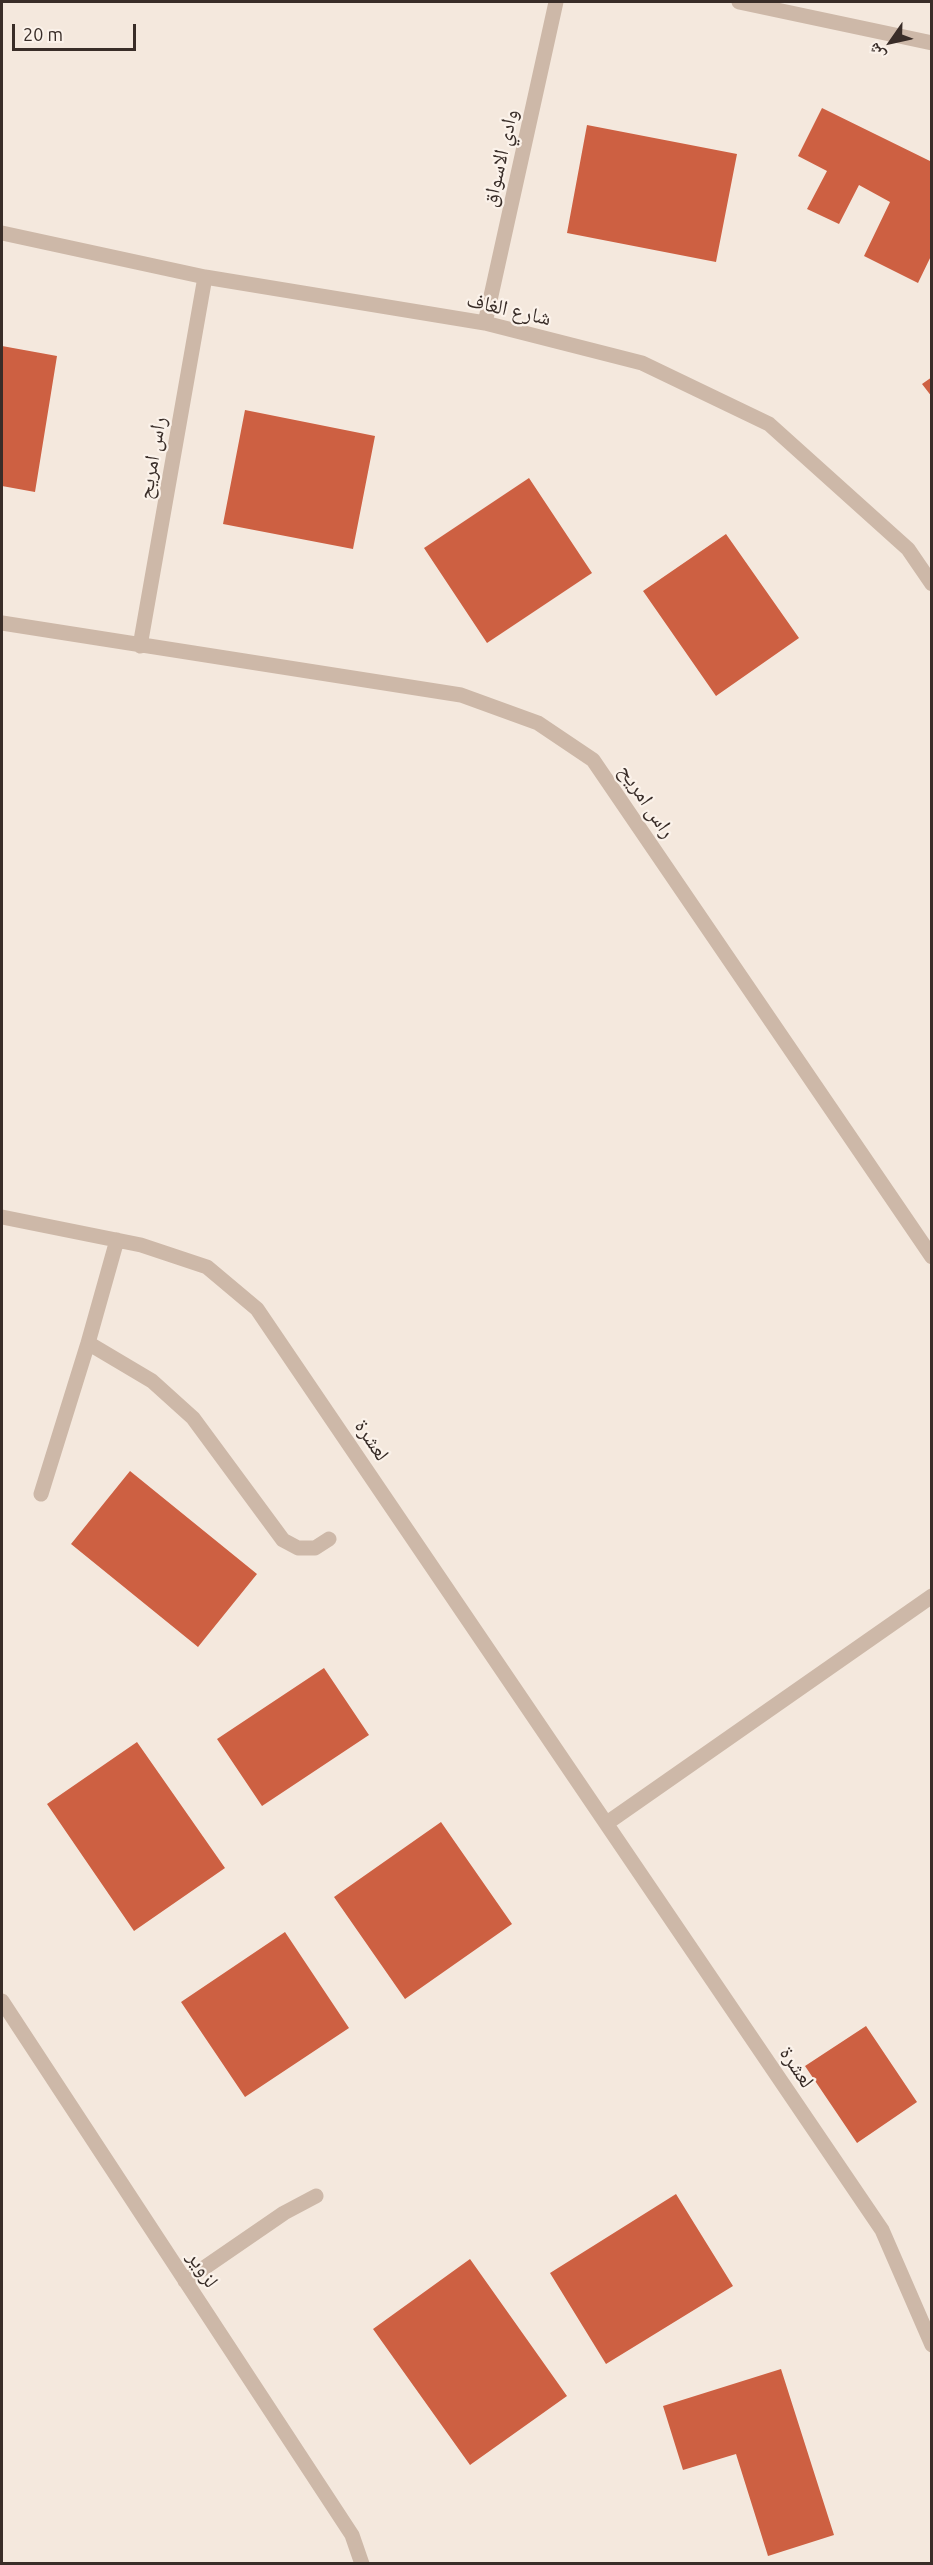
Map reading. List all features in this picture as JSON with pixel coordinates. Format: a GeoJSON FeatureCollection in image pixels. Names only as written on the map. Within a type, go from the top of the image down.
{"type":"FeatureCollection","features":[{"type":"Feature","properties":{"kind":"street","name":"وادي الاسواق"},"geometry":{"type":"LineString","coordinates":[[485,323],[556,2]]}},
{"type":"Feature","properties":{"kind":"street"},"geometry":{"type":"LineString","coordinates":[[739,2],[932,43]]}},
{"type":"Feature","properties":{"kind":"street","name":"شارع الغاف"},"geometry":{"type":"LineString","coordinates":[[2,233],[205,276],[485,323],[642,363],[769,424],[908,549],[932,584]]}},
{"type":"Feature","properties":{"kind":"street","name":"راس امريح"},"geometry":{"type":"LineString","coordinates":[[140,646],[205,276]]}},
{"type":"Feature","properties":{"kind":"street","name":"راس امريح"},"geometry":{"type":"LineString","coordinates":[[2,622],[140,646],[461,695],[538,723],[593,760],[932,1257]]}},
{"type":"Feature","properties":{"kind":"street","name":"لعشرة"},"geometry":{"type":"LineString","coordinates":[[2,1217],[141,1245],[207,1267],[257,1309],[882,2230],[932,2345]]}},
{"type":"Feature","properties":{"kind":"street"},"geometry":{"type":"LineString","coordinates":[[41,1494],[117,1240]]}},
{"type":"Feature","properties":{"kind":"street"},"geometry":{"type":"LineString","coordinates":[[88,1343],[152,1381],[193,1418],[283,1540],[298,1548],[315,1548],[329,1539]]}},
{"type":"Feature","properties":{"kind":"street"},"geometry":{"type":"LineString","coordinates":[[607,1823],[932,1596]]}},
{"type":"Feature","properties":{"kind":"street","name":"لزوير"},"geometry":{"type":"LineString","coordinates":[[2,2001],[352,2535],[362,2564]]}},
{"type":"Feature","properties":{"kind":"street"},"geometry":{"type":"LineString","coordinates":[[185,2281],[284,2213],[316,2196]]}},
{"type":"Feature","properties":{"kind":"building"},"geometry":{"type":"Polygon","coordinates":[[[822,108],[932,162],[932,254],[918,283],[864,256],[890,202],[859,185],[839,224],[807,209],[827,171],[798,156],[822,108]]]}},
{"type":"Feature","properties":{"kind":"building"},"geometry":{"type":"Polygon","coordinates":[[[587,125],[737,154],[716,262],[567,233],[587,125]]]}},
{"type":"Feature","properties":{"kind":"building"},"geometry":{"type":"Polygon","coordinates":[[[2,346],[57,356],[35,492],[2,486],[2,346]]]}},
{"type":"Feature","properties":{"kind":"building"},"geometry":{"type":"Polygon","coordinates":[[[932,377],[932,397],[922,384],[932,377]]]}},
{"type":"Feature","properties":{"kind":"building"},"geometry":{"type":"Polygon","coordinates":[[[245,410],[375,436],[353,549],[223,524],[245,410]]]}},
{"type":"Feature","properties":{"kind":"building"},"geometry":{"type":"Polygon","coordinates":[[[529,478],[592,573],[487,643],[424,548],[529,478]]]}},
{"type":"Feature","properties":{"kind":"building"},"geometry":{"type":"Polygon","coordinates":[[[726,534],[799,638],[716,696],[643,591],[726,534]]]}},
{"type":"Feature","properties":{"kind":"building"},"geometry":{"type":"Polygon","coordinates":[[[130,1471],[257,1574],[198,1647],[71,1544],[130,1471]]]}},
{"type":"Feature","properties":{"kind":"building"},"geometry":{"type":"Polygon","coordinates":[[[324,1668],[369,1735],[262,1806],[217,1739],[324,1668]]]}},
{"type":"Feature","properties":{"kind":"building"},"geometry":{"type":"Polygon","coordinates":[[[137,1742],[225,1868],[134,1931],[47,1804],[137,1742]]]}},
{"type":"Feature","properties":{"kind":"building"},"geometry":{"type":"Polygon","coordinates":[[[441,1822],[512,1924],[405,1999],[334,1897],[441,1822]]]}},
{"type":"Feature","properties":{"kind":"building"},"geometry":{"type":"Polygon","coordinates":[[[285,1932],[349,2028],[245,2097],[181,2002],[285,1932]]]}},
{"type":"Feature","properties":{"kind":"building"},"geometry":{"type":"Polygon","coordinates":[[[866,2026],[917,2102],[857,2143],[805,2066],[866,2026]]]}},
{"type":"Feature","properties":{"kind":"building"},"geometry":{"type":"Polygon","coordinates":[[[676,2194],[733,2286],[606,2364],[550,2273],[676,2194]]]}},
{"type":"Feature","properties":{"kind":"building"},"geometry":{"type":"Polygon","coordinates":[[[470,2259],[567,2396],[470,2465],[373,2329],[470,2259]]]}},
{"type":"Feature","properties":{"kind":"building"},"geometry":{"type":"Polygon","coordinates":[[[781,2369],[834,2535],[768,2556],[736,2454],[683,2470],[663,2406],[781,2369]]]}}]}
